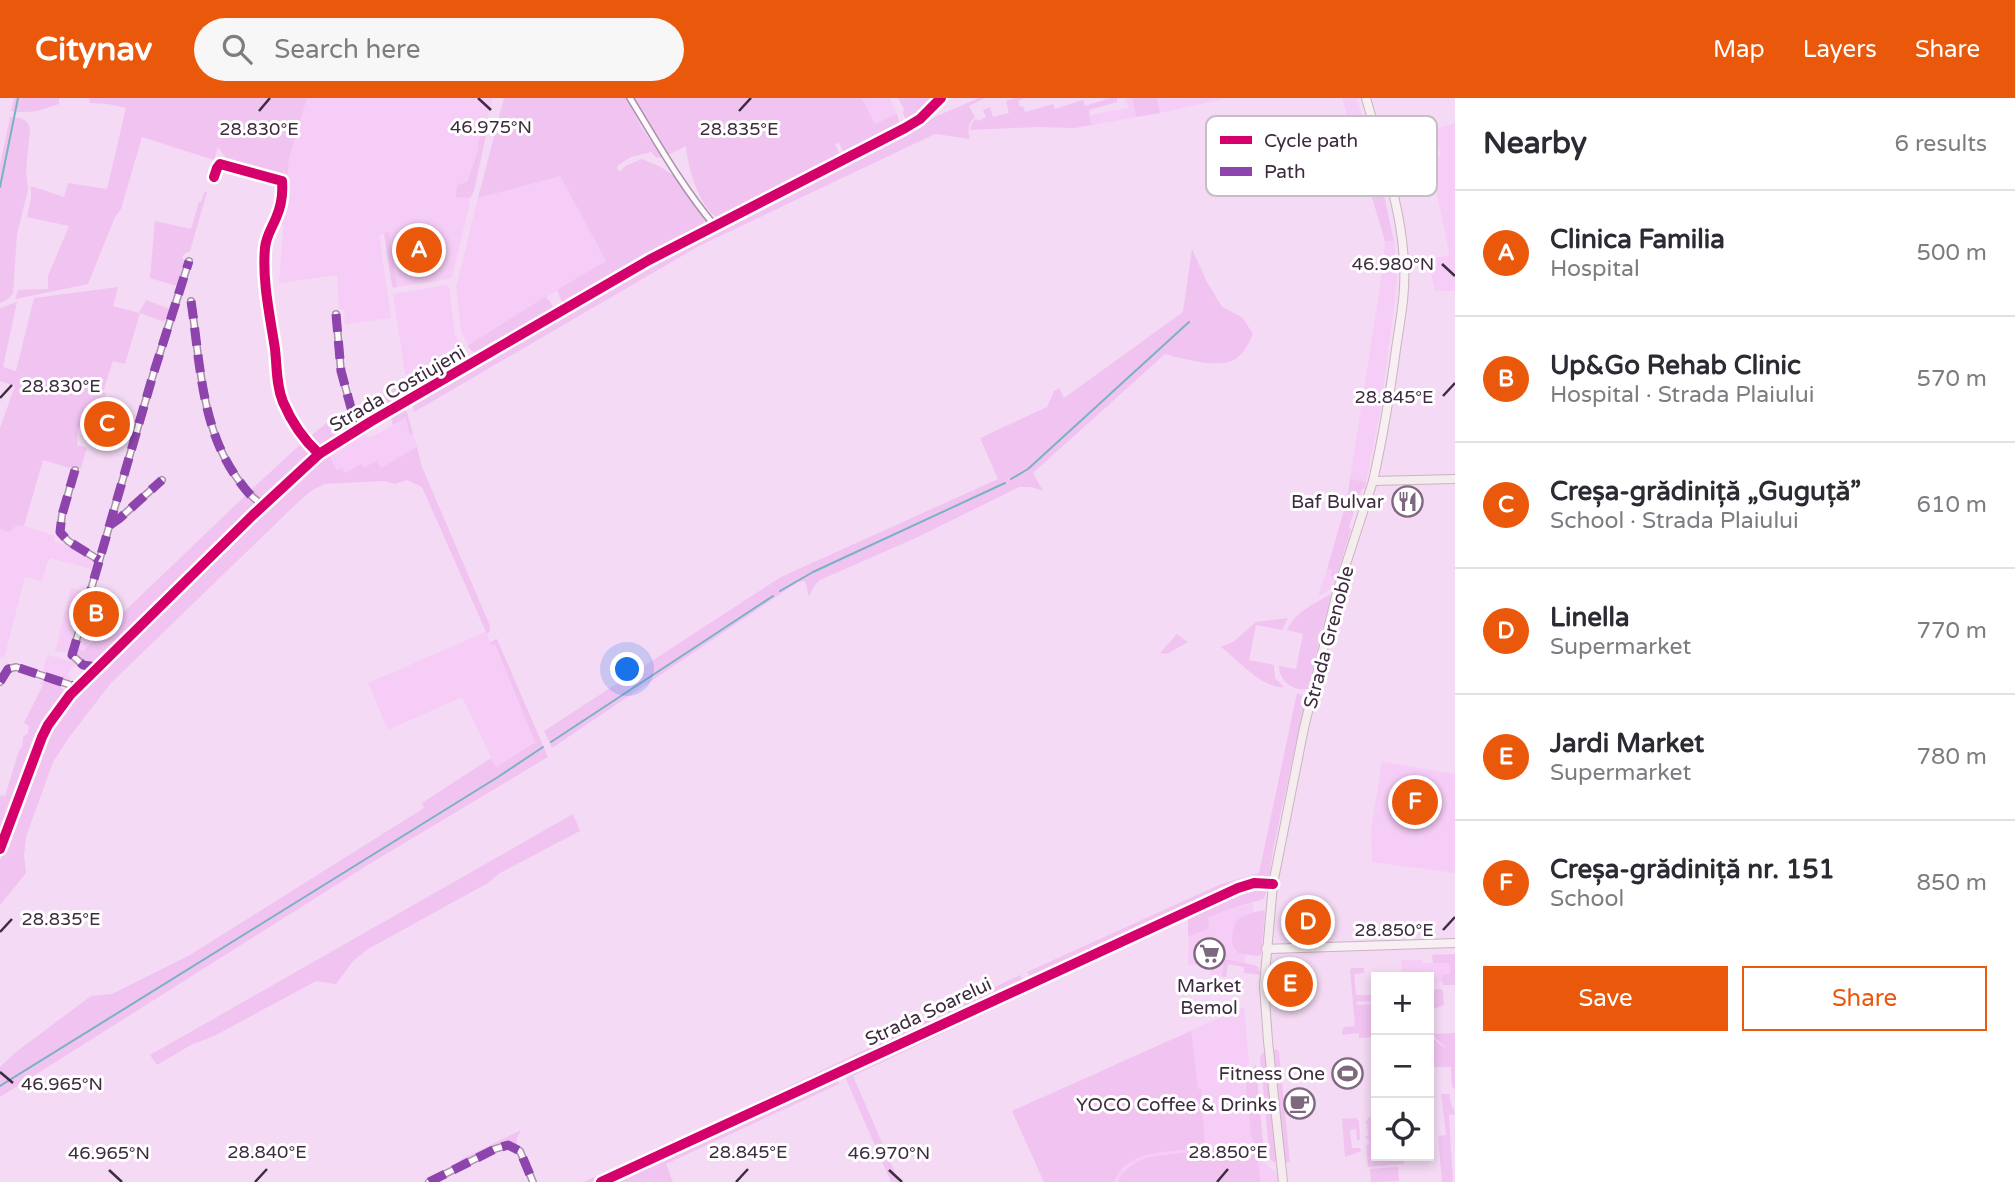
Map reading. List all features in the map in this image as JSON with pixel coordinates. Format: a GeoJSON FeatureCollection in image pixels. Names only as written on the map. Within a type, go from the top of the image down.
{"type":"FeatureCollection","features":[{"type":"Feature","properties":{"kind":"highway"},"geometry":{"type":"LineString","coordinates":[[1373,481],[1455,480]]}},
{"type":"Feature","properties":{"kind":"highway","name":"Strada Grenoble"},"geometry":{"type":"LineString","coordinates":[[1283,1182],[1264,986],[1273,884],[1304,728],[1337,592],[1373,481]]}},
{"type":"Feature","properties":{"kind":"main road","name":"Strada Grenoble"},"geometry":{"type":"LineString","coordinates":[[1366,98],[1371,116]]}},
{"type":"Feature","properties":{"kind":"main road","name":"Strada Grenoble"},"geometry":{"type":"LineString","coordinates":[[1373,481],[1384,431],[1404,286],[1404,264],[1393,196]]}},
{"type":"Feature","properties":{"kind":"main road"},"geometry":{"type":"LineString","coordinates":[[1266,948],[1455,943]]}},
{"type":"Feature","properties":{"kind":"street"},"geometry":{"type":"LineString","coordinates":[[630,98],[667,161],[715,226]]}},
{"type":"Feature","properties":{"kind":"street","name":"Strada Costiujeni"},"geometry":{"type":"LineString","coordinates":[[0,849],[42,737],[59,709],[97,667],[319,454],[628,272],[905,128],[920,119],[941,98]]}},
{"type":"Feature","properties":{"kind":"street"},"geometry":{"type":"LineString","coordinates":[[214,177],[220,164],[282,181],[280,205],[267,237],[265,258],[268,310],[277,377],[282,400],[289,413],[307,442],[319,454]]}},
{"type":"Feature","properties":{"kind":"street"},"geometry":{"type":"LineString","coordinates":[[97,667],[83,665],[72,655],[189,261]]}},
{"type":"Feature","properties":{"kind":"street"},"geometry":{"type":"LineString","coordinates":[[191,301],[201,372],[214,433],[229,467],[251,496],[264,505]]}},
{"type":"Feature","properties":{"kind":"street"},"geometry":{"type":"LineString","coordinates":[[336,314],[341,371],[357,430]]}},
{"type":"Feature","properties":{"kind":"street"},"geometry":{"type":"LineString","coordinates":[[75,470],[60,532],[68,541],[99,560]]}},
{"type":"Feature","properties":{"kind":"street"},"geometry":{"type":"LineString","coordinates":[[110,524],[162,480]]}},
{"type":"Feature","properties":{"kind":"street"},"geometry":{"type":"LineString","coordinates":[[0,682],[8,669],[16,667],[77,687]]}},
{"type":"Feature","properties":{"kind":"street","name":"Strada Soarelui"},"geometry":{"type":"LineString","coordinates":[[601,1182],[1238,888],[1254,883],[1273,884]]}},
{"type":"Feature","properties":{"kind":"street"},"geometry":{"type":"LineString","coordinates":[[429,1182],[508,1145],[520,1151],[533,1182]]}},
{"type":"Feature","properties":{"kind":"shaded area"},"geometry":{"type":"Polygon","coordinates":[[[14,98],[59,98],[59,104],[41,110],[18,112],[11,111],[14,98]]]}},
{"type":"Feature","properties":{"kind":"shaded area"},"geometry":{"type":"Polygon","coordinates":[[[89,98],[307,98],[289,159],[283,225],[276,224],[281,212],[285,180],[230,164],[218,147],[214,160],[142,137],[121,209],[115,217],[88,284],[15,299],[18,290],[48,289],[48,276],[69,226],[27,217],[31,186],[64,197],[68,183],[107,189],[126,108],[90,103],[89,98]]]}},
{"type":"Feature","properties":{"kind":"shaded area"},"geometry":{"type":"Polygon","coordinates":[[[307,98],[493,98],[467,182],[462,184],[470,202],[452,277],[397,287],[390,235],[379,235],[391,318],[345,324],[344,310],[339,309],[337,275],[279,283],[289,159],[307,98]]]}},
{"type":"Feature","properties":{"kind":"shaded area"},"geometry":{"type":"Polygon","coordinates":[[[504,98],[627,98],[643,130],[662,157],[657,158],[651,152],[631,157],[617,166],[619,172],[627,165],[642,159],[659,166],[673,175],[708,221],[708,225],[564,306],[557,290],[606,261],[560,176],[478,198],[504,98]]]}},
{"type":"Feature","properties":{"kind":"shaded area"},"geometry":{"type":"Polygon","coordinates":[[[633,98],[862,98],[875,124],[897,114],[900,125],[848,154],[844,153],[839,143],[835,144],[841,157],[719,218],[712,214],[700,197],[686,146],[668,155],[633,98]]]}},
{"type":"Feature","properties":{"kind":"shaded area"},"geometry":{"type":"Polygon","coordinates":[[[862,98],[890,98],[897,114],[876,125],[862,98]]]}},
{"type":"Feature","properties":{"kind":"shaded area"},"geometry":{"type":"Polygon","coordinates":[[[898,98],[935,98],[907,123],[898,98]]]}},
{"type":"Feature","properties":{"kind":"shaded area"},"geometry":{"type":"Polygon","coordinates":[[[979,98],[985,98],[969,106],[975,117],[969,127],[970,139],[935,134],[699,246],[414,412],[412,403],[650,263],[937,116],[979,98]]]}},
{"type":"Feature","properties":{"kind":"shaded area"},"geometry":{"type":"Polygon","coordinates":[[[1025,98],[1018,101],[1025,112],[1053,104],[1055,109],[1083,100],[1085,106],[1110,98],[1117,98],[1117,102],[1089,110],[1091,125],[1075,128],[970,130],[976,119],[978,121],[986,117],[983,110],[990,107],[993,117],[1009,113],[1006,101],[1025,98]]]}},
{"type":"Feature","properties":{"kind":"shaded area"},"geometry":{"type":"Polygon","coordinates":[[[1125,98],[1132,98],[1136,117],[1091,125],[1090,115],[1128,108],[1125,98]]]}},
{"type":"Feature","properties":{"kind":"shaded area"},"geometry":{"type":"Polygon","coordinates":[[[1132,98],[1157,98],[1160,113],[1136,117],[1132,98]]]}},
{"type":"Feature","properties":{"kind":"shaded area"},"geometry":{"type":"Polygon","coordinates":[[[1157,98],[1169,99],[1228,98],[1160,113],[1157,98]]]}},
{"type":"Feature","properties":{"kind":"shaded area"},"geometry":{"type":"Polygon","coordinates":[[[1342,98],[1357,98],[1362,116],[1348,116],[1342,98]]]}},
{"type":"Feature","properties":{"kind":"shaded area"},"geometry":{"type":"Polygon","coordinates":[[[10,117],[25,121],[30,129],[26,170],[28,190],[17,234],[13,293],[0,303],[0,165],[10,117]]]}},
{"type":"Feature","properties":{"kind":"shaded area"},"geometry":{"type":"Polygon","coordinates":[[[1455,123],[1455,291],[1435,291],[1428,259],[1448,256],[1449,252],[1437,194],[1437,158],[1441,157],[1437,128],[1455,123]]]}},
{"type":"Feature","properties":{"kind":"shaded area"},"geometry":{"type":"Polygon","coordinates":[[[484,125],[488,126],[474,191],[470,198],[456,197],[457,185],[467,182],[484,125]]]}},
{"type":"Feature","properties":{"kind":"shaded area"},"geometry":{"type":"Polygon","coordinates":[[[558,175],[606,261],[468,345],[461,331],[456,287],[478,198],[558,175]]]}},
{"type":"Feature","properties":{"kind":"shaded area"},"geometry":{"type":"Polygon","coordinates":[[[205,191],[207,192],[190,251],[182,258],[184,260],[177,286],[150,278],[155,221],[191,229],[205,191]]]}},
{"type":"Feature","properties":{"kind":"shaded area"},"geometry":{"type":"Polygon","coordinates":[[[1372,196],[1384,196],[1394,241],[1385,241],[1372,196]]]}},
{"type":"Feature","properties":{"kind":"shaded area"},"geometry":{"type":"Polygon","coordinates":[[[389,232],[397,287],[394,288],[384,234],[389,232]]]}},
{"type":"Feature","properties":{"kind":"shaded area"},"geometry":{"type":"Polygon","coordinates":[[[1385,241],[1394,241],[1397,277],[1381,407],[1366,482],[1350,479],[1385,241]]]}},
{"type":"Feature","properties":{"kind":"shaded area"},"geometry":{"type":"Polygon","coordinates":[[[1192,249],[1222,307],[1242,317],[1253,334],[1245,350],[1237,358],[1212,363],[1165,354],[1033,473],[1043,491],[1032,487],[1019,487],[920,536],[820,580],[809,597],[805,581],[798,582],[552,748],[544,731],[781,577],[998,479],[980,438],[1047,407],[1054,391],[1059,388],[1064,398],[1183,312],[1192,249]]]}},
{"type":"Feature","properties":{"kind":"shaded area"},"geometry":{"type":"Polygon","coordinates":[[[445,285],[449,287],[455,335],[465,350],[408,385],[393,294],[445,285]]]}},
{"type":"Feature","properties":{"kind":"shaded area"},"geometry":{"type":"Polygon","coordinates":[[[118,287],[113,306],[139,313],[146,300],[170,309],[164,322],[140,313],[125,364],[113,361],[103,392],[106,393],[101,410],[86,406],[78,427],[77,445],[87,448],[81,468],[73,469],[43,460],[24,526],[17,525],[9,532],[0,529],[0,428],[15,386],[0,381],[0,308],[17,302],[3,367],[16,371],[34,298],[118,287]]]}},
{"type":"Feature","properties":{"kind":"shaded area"},"geometry":{"type":"Polygon","coordinates":[[[545,297],[555,310],[482,354],[475,354],[467,346],[545,297]]]}},
{"type":"Feature","properties":{"kind":"shaded area"},"geometry":{"type":"Polygon","coordinates":[[[403,382],[405,394],[358,423],[354,414],[361,412],[403,382]]]}},
{"type":"Feature","properties":{"kind":"shaded area"},"geometry":{"type":"Polygon","coordinates":[[[86,406],[135,421],[129,441],[80,427],[86,406]]]}},
{"type":"Feature","properties":{"kind":"shaded area"},"geometry":{"type":"Polygon","coordinates":[[[402,408],[407,412],[413,434],[409,434],[406,418],[393,425],[392,414],[402,408]]]}},
{"type":"Feature","properties":{"kind":"shaded area"},"geometry":{"type":"Polygon","coordinates":[[[348,417],[352,427],[322,446],[316,447],[307,439],[329,421],[333,426],[348,417]]]}},
{"type":"Feature","properties":{"kind":"shaded area"},"geometry":{"type":"Polygon","coordinates":[[[406,418],[409,434],[413,434],[417,447],[381,468],[364,468],[361,464],[345,473],[338,470],[329,455],[367,432],[367,437],[372,437],[406,418]]]}},
{"type":"Feature","properties":{"kind":"shaded area"},"geometry":{"type":"Polygon","coordinates":[[[303,442],[311,454],[261,498],[250,491],[303,442]]]}},
{"type":"Feature","properties":{"kind":"shaded area"},"geometry":{"type":"Polygon","coordinates":[[[417,447],[422,467],[490,631],[487,634],[422,487],[407,480],[395,484],[384,481],[324,484],[311,491],[111,683],[70,736],[53,762],[26,837],[26,873],[0,905],[0,861],[45,740],[58,717],[75,696],[307,469],[328,453],[337,470],[342,468],[345,473],[361,464],[364,468],[376,461],[381,468],[417,447]]]}},
{"type":"Feature","properties":{"kind":"shaded area"},"geometry":{"type":"Polygon","coordinates":[[[1350,479],[1366,482],[1350,523],[1351,529],[1336,578],[1330,576],[1332,570],[1327,569],[1347,500],[1350,479]]]}},
{"type":"Feature","properties":{"kind":"shaded area"},"geometry":{"type":"Polygon","coordinates":[[[246,495],[256,506],[94,663],[79,658],[79,648],[82,652],[246,495]]]}},
{"type":"Feature","properties":{"kind":"shaded area"},"geometry":{"type":"Polygon","coordinates":[[[17,525],[55,536],[54,541],[82,551],[93,561],[91,569],[51,558],[42,581],[25,577],[4,658],[0,656],[0,529],[9,532],[17,525]]]}},
{"type":"Feature","properties":{"kind":"shaded area"},"geometry":{"type":"Polygon","coordinates":[[[1327,569],[1332,570],[1330,576],[1336,578],[1332,588],[1318,597],[1327,569]]]}},
{"type":"Feature","properties":{"kind":"shaded area"},"geometry":{"type":"Polygon","coordinates":[[[71,588],[85,592],[69,652],[55,652],[71,588]]]}},
{"type":"Feature","properties":{"kind":"shaded area"},"geometry":{"type":"Polygon","coordinates":[[[1331,594],[1308,689],[1298,689],[1284,681],[1279,666],[1296,669],[1303,634],[1287,630],[1300,613],[1331,594]]]}},
{"type":"Feature","properties":{"kind":"shaded area"},"geometry":{"type":"Polygon","coordinates":[[[93,598],[118,618],[82,653],[79,648],[93,598]]]}},
{"type":"Feature","properties":{"kind":"shaded area"},"geometry":{"type":"Polygon","coordinates":[[[1288,618],[1282,630],[1256,625],[1249,660],[1274,665],[1275,678],[1284,687],[1276,687],[1259,679],[1221,647],[1233,642],[1256,622],[1288,618]]]}},
{"type":"Feature","properties":{"kind":"shaded area"},"geometry":{"type":"Polygon","coordinates":[[[486,632],[491,645],[494,644],[535,741],[496,767],[462,697],[388,730],[368,683],[486,632]]]}},
{"type":"Feature","properties":{"kind":"shaded area"},"geometry":{"type":"Polygon","coordinates":[[[1177,634],[1188,642],[1167,654],[1160,653],[1177,634]]]}},
{"type":"Feature","properties":{"kind":"shaded area"},"geometry":{"type":"Polygon","coordinates":[[[497,639],[548,757],[371,863],[0,1097],[0,1067],[91,996],[112,994],[190,955],[424,808],[422,803],[491,758],[496,767],[535,742],[495,645],[491,645],[490,642],[497,639]]]}},
{"type":"Feature","properties":{"kind":"shaded area"},"geometry":{"type":"Polygon","coordinates":[[[47,655],[75,662],[78,666],[74,666],[68,674],[71,681],[43,672],[47,655]]]}},
{"type":"Feature","properties":{"kind":"shaded area"},"geometry":{"type":"Polygon","coordinates":[[[49,681],[66,692],[42,729],[0,837],[0,798],[1,795],[5,796],[23,737],[28,733],[29,726],[24,723],[43,685],[39,683],[49,681]]]}},
{"type":"Feature","properties":{"kind":"shaded area"},"geometry":{"type":"Polygon","coordinates":[[[1297,693],[1306,697],[1269,879],[1245,880],[1031,977],[1027,972],[1221,884],[1259,873],[1297,693]]]}},
{"type":"Feature","properties":{"kind":"shaded area"},"geometry":{"type":"Polygon","coordinates":[[[1382,762],[1455,774],[1455,873],[1372,862],[1371,829],[1382,762]]]}},
{"type":"Feature","properties":{"kind":"shaded area"},"geometry":{"type":"Polygon","coordinates":[[[573,814],[580,831],[500,873],[488,883],[368,949],[353,961],[336,984],[316,981],[157,1065],[150,1055],[573,814]]]}},
{"type":"Feature","properties":{"kind":"shaded area"},"geometry":{"type":"Polygon","coordinates":[[[1246,888],[1267,890],[1264,899],[1208,918],[1209,929],[1188,936],[1188,917],[853,1076],[899,1182],[891,1182],[846,1079],[846,1073],[1206,905],[1246,888]]]}},
{"type":"Feature","properties":{"kind":"shaded area"},"geometry":{"type":"Polygon","coordinates":[[[1254,903],[1244,967],[1227,964],[1226,977],[1210,975],[1212,963],[1188,965],[1189,924],[1254,903]]]}},
{"type":"Feature","properties":{"kind":"shaded area"},"geometry":{"type":"Polygon","coordinates":[[[1263,910],[1261,955],[1238,953],[1232,944],[1238,919],[1263,910]]]}},
{"type":"Feature","properties":{"kind":"shaded area"},"geometry":{"type":"Polygon","coordinates":[[[1455,954],[1455,985],[1443,985],[1442,975],[1450,974],[1449,963],[1433,963],[1432,955],[1455,954]]]}},
{"type":"Feature","properties":{"kind":"shaded area"},"geometry":{"type":"Polygon","coordinates":[[[1224,959],[1254,965],[1258,967],[1261,975],[1244,973],[1244,967],[1228,964],[1226,977],[1222,976],[1224,959]]]}},
{"type":"Feature","properties":{"kind":"shaded area"},"geometry":{"type":"Polygon","coordinates":[[[1401,960],[1422,960],[1423,963],[1449,963],[1450,975],[1443,975],[1443,982],[1434,983],[1434,972],[1402,972],[1401,960]]]}},
{"type":"Feature","properties":{"kind":"shaded area"},"geometry":{"type":"Polygon","coordinates":[[[1364,968],[1364,973],[1354,974],[1356,995],[1371,995],[1371,1001],[1356,1002],[1357,1005],[1371,1004],[1371,1037],[1359,1038],[1359,1033],[1342,1035],[1344,1027],[1355,1026],[1350,970],[1364,968]]]}},
{"type":"Feature","properties":{"kind":"shaded area"},"geometry":{"type":"Polygon","coordinates":[[[1020,975],[1024,981],[748,1108],[748,1106],[1020,975]]]}},
{"type":"Feature","properties":{"kind":"shaded area"},"geometry":{"type":"Polygon","coordinates":[[[1441,989],[1444,993],[1444,1005],[1434,1009],[1434,990],[1441,989]]]}},
{"type":"Feature","properties":{"kind":"shaded area"},"geometry":{"type":"Polygon","coordinates":[[[1244,1007],[1249,1062],[1244,1071],[1250,1075],[1257,1147],[1252,1152],[1278,1175],[1279,1182],[1044,1182],[1012,1111],[1244,1007]]]}},
{"type":"Feature","properties":{"kind":"shaded area"},"geometry":{"type":"Polygon","coordinates":[[[1191,1031],[1198,1089],[1201,1089],[1205,1146],[1141,1157],[1121,1170],[1114,1182],[1044,1182],[1012,1111],[1191,1031]]]}},
{"type":"Feature","properties":{"kind":"shaded area"},"geometry":{"type":"Polygon","coordinates":[[[1455,1033],[1455,1089],[1452,1087],[1451,1067],[1434,1067],[1434,1039],[1443,1047],[1448,1046],[1444,1046],[1434,1034],[1455,1033]]]}},
{"type":"Feature","properties":{"kind":"shaded area"},"geometry":{"type":"Polygon","coordinates":[[[1276,1049],[1279,1052],[1290,1163],[1284,1161],[1273,1051],[1276,1049]]]}},
{"type":"Feature","properties":{"kind":"shaded area"},"geometry":{"type":"Polygon","coordinates":[[[1265,1051],[1275,1163],[1270,1159],[1260,1056],[1265,1051]]]}},
{"type":"Feature","properties":{"kind":"shaded area"},"geometry":{"type":"Polygon","coordinates":[[[1256,1064],[1264,1154],[1252,1140],[1246,1088],[1248,1077],[1256,1064]]]}},
{"type":"Feature","properties":{"kind":"shaded area"},"geometry":{"type":"Polygon","coordinates":[[[837,1076],[839,1084],[666,1164],[673,1182],[608,1182],[837,1076]]]}},
{"type":"Feature","properties":{"kind":"shaded area"},"geometry":{"type":"Polygon","coordinates":[[[1441,1094],[1450,1094],[1455,1114],[1449,1115],[1453,1182],[1442,1182],[1438,1136],[1446,1135],[1441,1094]]]}},
{"type":"Feature","properties":{"kind":"shaded area"},"geometry":{"type":"Polygon","coordinates":[[[1370,1116],[1371,1161],[1404,1161],[1404,1164],[1368,1167],[1366,1145],[1369,1144],[1365,1123],[1370,1116]]]}},
{"type":"Feature","properties":{"kind":"shaded area"},"geometry":{"type":"Polygon","coordinates":[[[1356,1118],[1359,1121],[1360,1139],[1357,1141],[1356,1129],[1350,1130],[1352,1148],[1360,1148],[1361,1151],[1345,1157],[1342,1119],[1356,1118]]]}},
{"type":"Feature","properties":{"kind":"shaded area"},"geometry":{"type":"Polygon","coordinates":[[[709,1125],[595,1182],[583,1182],[709,1125]]]}},
{"type":"Feature","properties":{"kind":"shaded area"},"geometry":{"type":"Polygon","coordinates":[[[521,1130],[517,1146],[504,1143],[461,1162],[460,1160],[521,1130]]]}},
{"type":"Feature","properties":{"kind":"shaded area"},"geometry":{"type":"Polygon","coordinates":[[[1243,1145],[1258,1157],[1260,1182],[1118,1182],[1127,1169],[1149,1157],[1243,1145]]]}},
{"type":"Feature","properties":{"kind":"shaded area"},"geometry":{"type":"Polygon","coordinates":[[[1398,1167],[1399,1181],[1371,1182],[1370,1169],[1398,1167]]]}},
{"type":"Feature","properties":{"kind":"waterway"},"geometry":{"type":"LineString","coordinates":[[0,187],[18,98]]}},
{"type":"Feature","properties":{"kind":"waterway"},"geometry":{"type":"LineString","coordinates":[[1011,479],[1028,469],[1189,322]]}},
{"type":"Feature","properties":{"kind":"waterway"},"geometry":{"type":"LineString","coordinates":[[780,591],[813,572],[1005,483]]}},
{"type":"Feature","properties":{"kind":"waterway"},"geometry":{"type":"LineString","coordinates":[[551,742],[773,596]]}},
{"type":"Feature","properties":{"kind":"waterway"},"geometry":{"type":"LineString","coordinates":[[0,1086],[543,747]]}},
{"type":"Feature","properties":{"kind":"marked path"},"geometry":{"type":"LineString","coordinates":[[97,667],[83,665],[72,655],[189,261]]}},
{"type":"Feature","properties":{"kind":"marked path"},"geometry":{"type":"LineString","coordinates":[[191,301],[204,393],[216,438],[237,478],[252,497],[264,505]]}},
{"type":"Feature","properties":{"kind":"marked path"},"geometry":{"type":"LineString","coordinates":[[336,314],[341,371],[357,430]]}},
{"type":"Feature","properties":{"kind":"marked path"},"geometry":{"type":"LineString","coordinates":[[75,470],[60,532],[68,541],[99,560]]}},
{"type":"Feature","properties":{"kind":"marked path"},"geometry":{"type":"LineString","coordinates":[[110,525],[162,480]]}},
{"type":"Feature","properties":{"kind":"marked path"},"geometry":{"type":"LineString","coordinates":[[0,682],[8,669],[16,667],[77,687]]}},
{"type":"Feature","properties":{"kind":"marked path"},"geometry":{"type":"LineString","coordinates":[[429,1182],[508,1145],[520,1151],[533,1182]]}},
{"type":"Feature","properties":{"kind":"cycle path"},"geometry":{"type":"LineString","coordinates":[[0,849],[42,737],[70,695],[319,454],[649,260],[905,128],[920,119],[941,98]]}},
{"type":"Feature","properties":{"kind":"cycle path"},"geometry":{"type":"LineString","coordinates":[[214,177],[220,164],[282,181],[278,214],[267,240],[264,260],[278,382],[290,416],[319,454]]}},
{"type":"Feature","properties":{"kind":"cycle path"},"geometry":{"type":"LineString","coordinates":[[601,1182],[1238,888],[1254,883],[1273,884]]}},
{"type":"Feature","properties":{"kind":"place","name":"Clinica Familia"},"geometry":{"type":"Point","coordinates":[419,250]}},
{"type":"Feature","properties":{"kind":"place","name":"Creșa-grădiniță „Guguță”"},"geometry":{"type":"Point","coordinates":[107,424]}},
{"type":"Feature","properties":{"kind":"place","name":"Baf Bulvar"},"geometry":{"type":"Point","coordinates":[1407,501]}},
{"type":"Feature","properties":{"kind":"place","name":"Up&Go Rehab Clinic"},"geometry":{"type":"Point","coordinates":[96,614]}},
{"type":"Feature","properties":{"kind":"place","name":"Creșa-grădiniță nr. 151"},"geometry":{"type":"Point","coordinates":[1415,802]}},
{"type":"Feature","properties":{"kind":"place","name":"Linella"},"geometry":{"type":"Point","coordinates":[1308,922]}},
{"type":"Feature","properties":{"kind":"place","name":"Market Bemol"},"geometry":{"type":"Point","coordinates":[1209,954]}},
{"type":"Feature","properties":{"kind":"place","name":"Jardi Market"},"geometry":{"type":"Point","coordinates":[1290,984]}},
{"type":"Feature","properties":{"kind":"place","name":"Fitness One"},"geometry":{"type":"Point","coordinates":[1348,1073]}},
{"type":"Feature","properties":{"kind":"place","name":"YOCO Coffee & Drinks"},"geometry":{"type":"Point","coordinates":[1300,1104]}}]}
